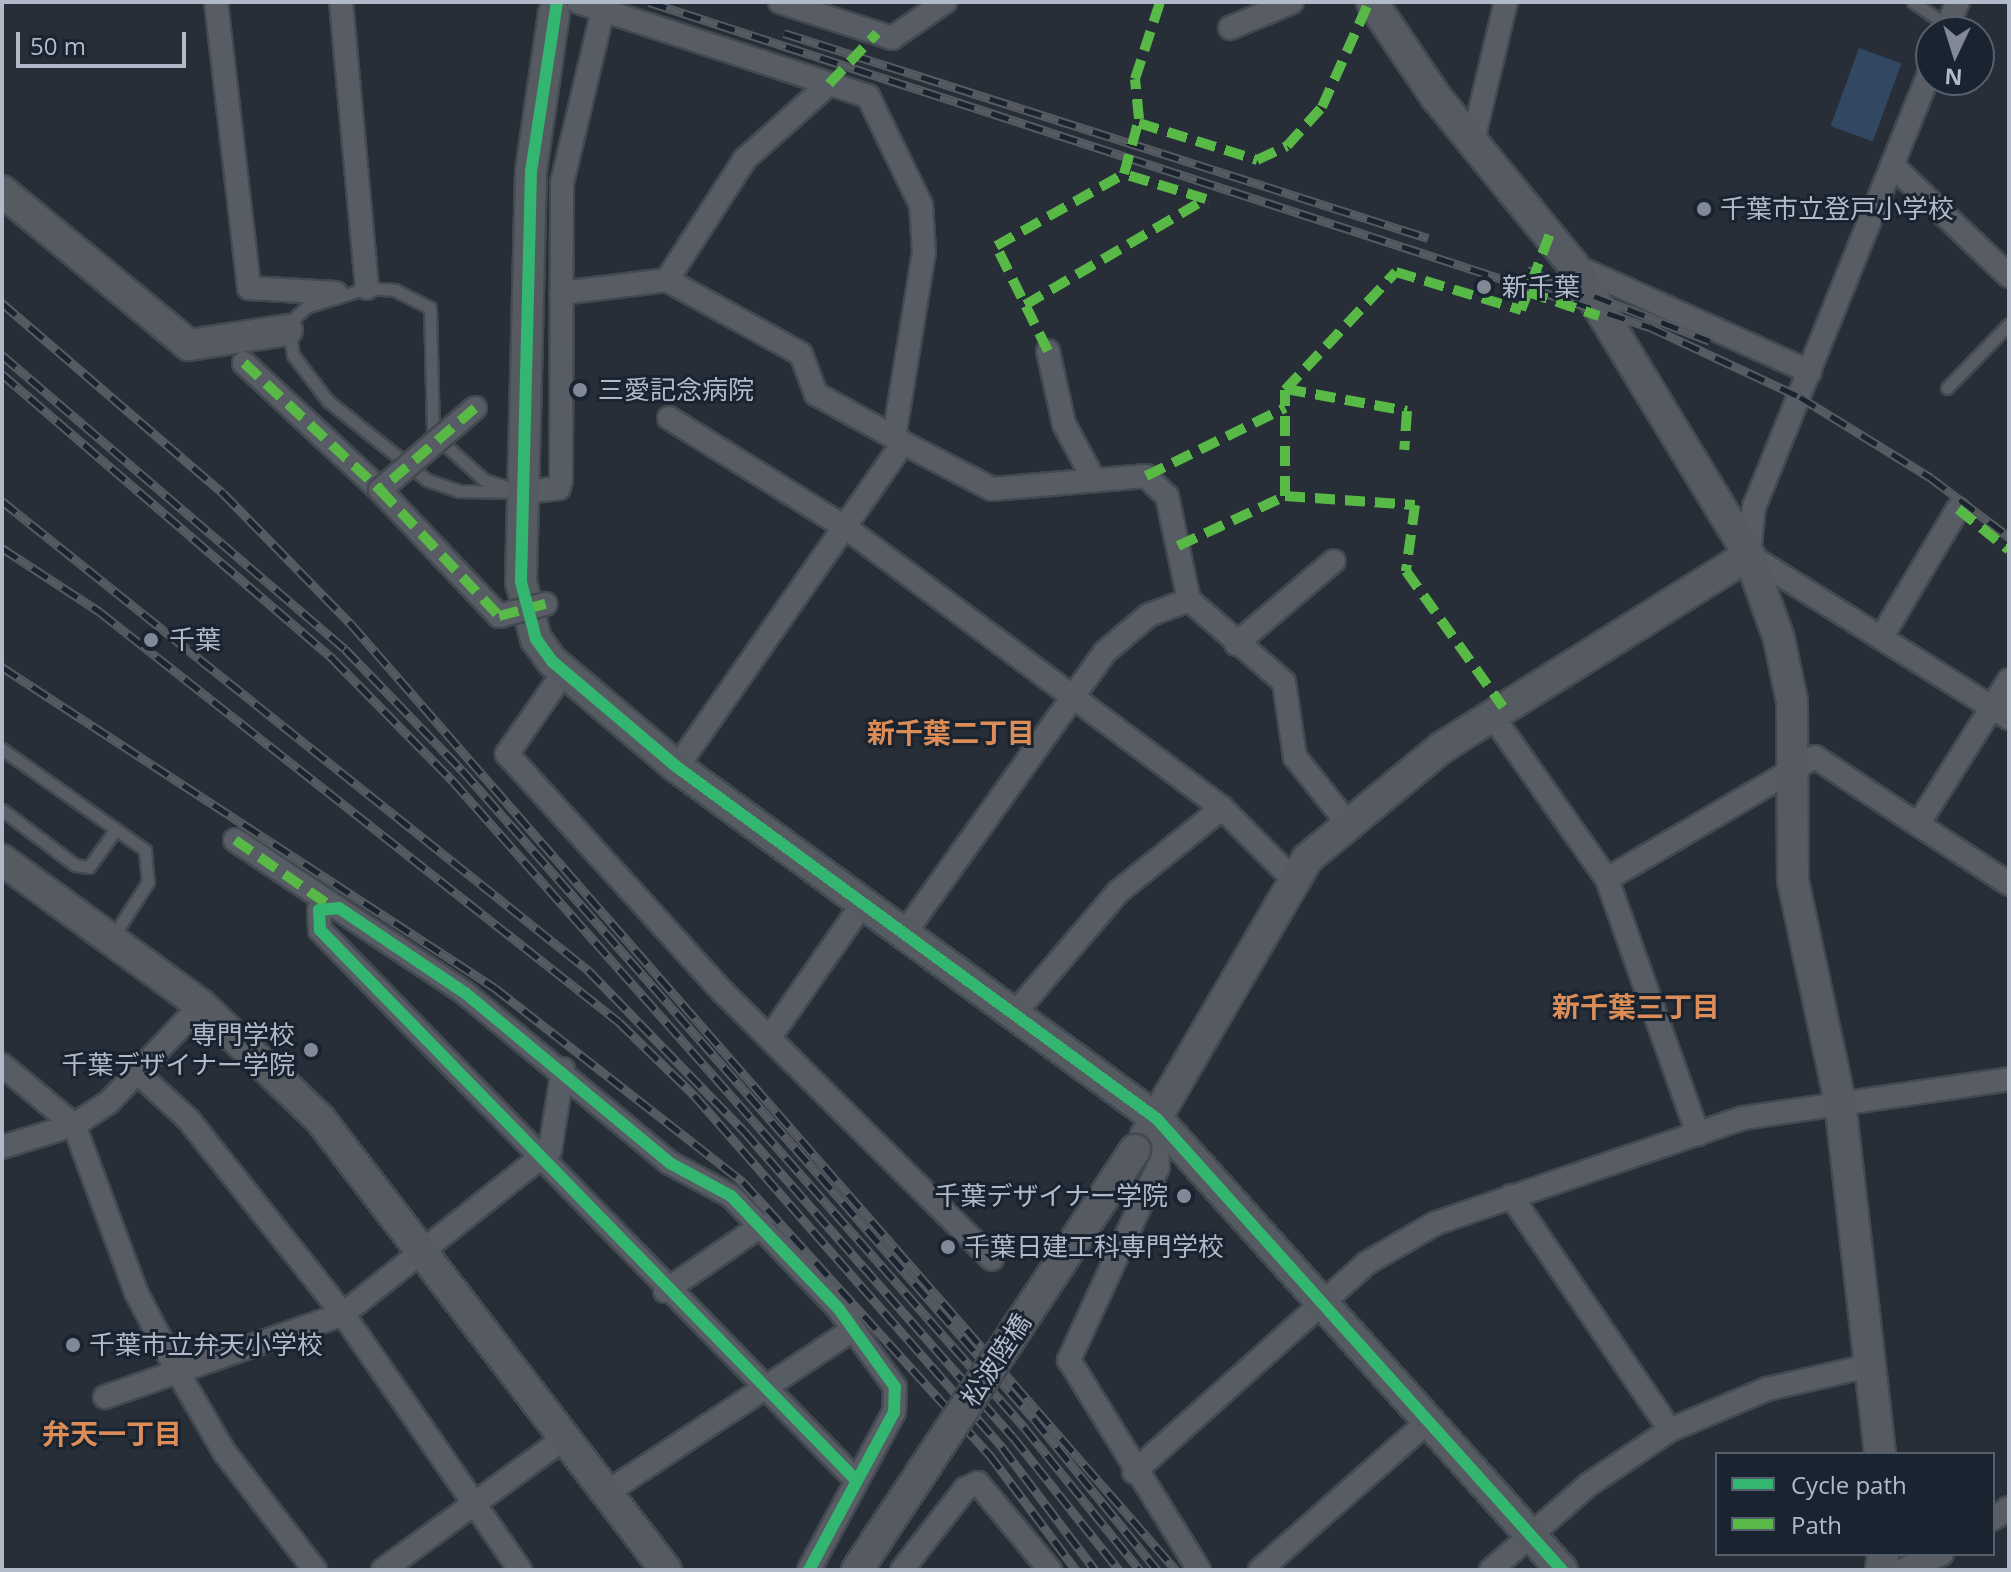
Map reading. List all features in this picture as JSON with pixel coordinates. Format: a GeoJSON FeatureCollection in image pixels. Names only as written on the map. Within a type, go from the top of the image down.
{"type":"FeatureCollection","features":[{"type":"Feature","properties":{"kind":"street"},"geometry":{"type":"LineString","coordinates":[[216,2],[249,288],[336,293]]}},
{"type":"Feature","properties":{"kind":"street"},"geometry":{"type":"LineString","coordinates":[[341,2],[367,288]]}},
{"type":"Feature","properties":{"kind":"street"},"geometry":{"type":"LineString","coordinates":[[780,2],[892,38],[945,2]]}},
{"type":"Feature","properties":{"kind":"street"},"geometry":{"type":"LineString","coordinates":[[1230,28],[1292,2]]}},
{"type":"Feature","properties":{"kind":"street"},"geometry":{"type":"LineString","coordinates":[[1372,2],[1473,140],[1573,265],[1749,555],[1789,670],[1795,764],[1793,881],[1840,1102],[1880,1452]]}},
{"type":"Feature","properties":{"kind":"street"},"geometry":{"type":"LineString","coordinates":[[1473,140],[1506,2]]}},
{"type":"Feature","properties":{"kind":"street"},"geometry":{"type":"LineString","coordinates":[[677,767],[845,527],[898,440],[924,252],[921,205],[868,96],[603,9],[566,8],[531,171],[523,492],[528,618],[564,672],[677,767],[906,931],[1157,1119],[1425,1424],[1562,1570]]}},
{"type":"Feature","properties":{"kind":"street"},"geometry":{"type":"LineString","coordinates":[[523,492],[559,488],[561,480],[562,183],[603,9]]}},
{"type":"Feature","properties":{"kind":"street"},"geometry":{"type":"LineString","coordinates":[[667,280],[745,159],[829,84]]}},
{"type":"Feature","properties":{"kind":"street"},"geometry":{"type":"LineString","coordinates":[[1749,555],[1754,506],[1921,96]]}},
{"type":"Feature","properties":{"kind":"street"},"geometry":{"type":"LineString","coordinates":[[1894,167],[2009,276]]}},
{"type":"Feature","properties":{"kind":"street"},"geometry":{"type":"LineString","coordinates":[[2,191],[189,345],[287,330]]}},
{"type":"Feature","properties":{"kind":"street"},"geometry":{"type":"LineString","coordinates":[[1573,265],[1810,372]]}},
{"type":"Feature","properties":{"kind":"street"},"geometry":{"type":"LineString","coordinates":[[561,293],[667,280],[801,354],[816,394],[992,489],[1146,476],[1167,496],[1189,600],[1236,644],[1284,682],[1295,757],[1349,825]]}},
{"type":"Feature","properties":{"kind":"street"},"geometry":{"type":"LineString","coordinates":[[1048,351],[1064,424],[1094,480]]}},
{"type":"Feature","properties":{"kind":"street"},"geometry":{"type":"LineString","coordinates":[[244,363],[380,490],[499,616],[545,604]]}},
{"type":"Feature","properties":{"kind":"street"},"geometry":{"type":"LineString","coordinates":[[380,490],[475,408]]}},
{"type":"Feature","properties":{"kind":"street"},"geometry":{"type":"LineString","coordinates":[[669,418],[845,527],[1222,808],[1291,877]]}},
{"type":"Feature","properties":{"kind":"street"},"geometry":{"type":"LineString","coordinates":[[1881,638],[1958,509]]}},
{"type":"Feature","properties":{"kind":"street"},"geometry":{"type":"LineString","coordinates":[[1749,555],[2000,713]]}},
{"type":"Feature","properties":{"kind":"street","name":"松波陸橋"},"geometry":{"type":"LineString","coordinates":[[857,1570],[1157,1119],[1291,877],[1349,825],[1491,714],[1749,555]]}},
{"type":"Feature","properties":{"kind":"street"},"geometry":{"type":"LineString","coordinates":[[1236,644],[1334,561]]}},
{"type":"Feature","properties":{"kind":"street"},"geometry":{"type":"LineString","coordinates":[[906,931],[1069,694],[1127,629],[1189,600]]}},
{"type":"Feature","properties":{"kind":"street"},"geometry":{"type":"LineString","coordinates":[[564,672],[507,754],[770,1037],[992,1259]]}},
{"type":"Feature","properties":{"kind":"street"},"geometry":{"type":"LineString","coordinates":[[1919,823],[2000,713],[2009,680]]}},
{"type":"Feature","properties":{"kind":"street"},"geometry":{"type":"LineString","coordinates":[[1491,714],[1607,879],[1698,1134]]}},
{"type":"Feature","properties":{"kind":"street"},"geometry":{"type":"LineString","coordinates":[[1607,879],[1795,764],[1815,757],[2009,884]]}},
{"type":"Feature","properties":{"kind":"street"},"geometry":{"type":"LineString","coordinates":[[1015,1013],[1118,892],[1222,808]]}},
{"type":"Feature","properties":{"kind":"street"},"geometry":{"type":"LineString","coordinates":[[235,840],[465,993],[563,1069],[670,1163],[731,1196],[762,1225],[851,1331],[895,1387],[894,1412],[809,1570]]}},
{"type":"Feature","properties":{"kind":"street"},"geometry":{"type":"LineString","coordinates":[[2,860],[201,1005],[320,1119],[666,1570]]}},
{"type":"Feature","properties":{"kind":"street"},"geometry":{"type":"LineString","coordinates":[[770,1037],[864,902]]}},
{"type":"Feature","properties":{"kind":"street"},"geometry":{"type":"LineString","coordinates":[[329,905],[319,910],[320,930],[665,1291],[856,1480]]}},
{"type":"Feature","properties":{"kind":"street"},"geometry":{"type":"LineString","coordinates":[[2,1147],[74,1125],[141,1076],[201,1005]]}},
{"type":"Feature","properties":{"kind":"street"},"geometry":{"type":"LineString","coordinates":[[2,1065],[74,1125],[136,1292],[177,1371],[225,1453],[315,1570]]}},
{"type":"Feature","properties":{"kind":"street"},"geometry":{"type":"LineString","coordinates":[[105,1397],[343,1314],[550,1150],[563,1069]]}},
{"type":"Feature","properties":{"kind":"street"},"geometry":{"type":"LineString","coordinates":[[141,1076],[188,1119],[343,1314],[520,1570]]}},
{"type":"Feature","properties":{"kind":"street"},"geometry":{"type":"LineString","coordinates":[[1134,1472],[1320,1307],[1403,1239],[1511,1196],[1698,1134],[1840,1102],[2009,1079]]}},
{"type":"Feature","properties":{"kind":"street"},"geometry":{"type":"LineString","coordinates":[[1157,1119],[1158,1167],[1069,1360],[1134,1472],[1199,1570]]}},
{"type":"Feature","properties":{"kind":"street"},"geometry":{"type":"LineString","coordinates":[[1511,1196],[1670,1430]]}},
{"type":"Feature","properties":{"kind":"street"},"geometry":{"type":"LineString","coordinates":[[665,1291],[762,1225]]}},
{"type":"Feature","properties":{"kind":"street"},"geometry":{"type":"LineString","coordinates":[[606,1493],[851,1331]]}},
{"type":"Feature","properties":{"kind":"street"},"geometry":{"type":"LineString","coordinates":[[1491,1570],[1588,1485],[1670,1430],[1767,1389],[1868,1366]]}},
{"type":"Feature","properties":{"kind":"street"},"geometry":{"type":"LineString","coordinates":[[1260,1570],[1425,1424]]}},
{"type":"Feature","properties":{"kind":"street"},"geometry":{"type":"LineString","coordinates":[[383,1570],[477,1508],[565,1438]]}},
{"type":"Feature","properties":{"kind":"street"},"geometry":{"type":"LineString","coordinates":[[902,1570],[965,1489],[978,1483],[1050,1570]]}},
{"type":"Feature","properties":{"kind":"street"},"geometry":{"type":"LineString","coordinates":[[1902,1570],[1937,1556]]}},
{"type":"Feature","properties":{"kind":"lane"},"geometry":{"type":"LineString","coordinates":[[1913,2],[1930,16]]}},
{"type":"Feature","properties":{"kind":"lane"},"geometry":{"type":"LineString","coordinates":[[367,288],[395,290],[430,308],[433,434],[484,480],[523,492],[459,491],[427,480],[328,401],[293,355],[287,330],[306,307],[336,293],[367,288]]}},
{"type":"Feature","properties":{"kind":"lane"},"geometry":{"type":"LineString","coordinates":[[1947,388],[2009,324]]}},
{"type":"Feature","properties":{"kind":"lane"},"geometry":{"type":"LineString","coordinates":[[2,749],[114,832],[145,850],[150,869],[111,940]]}},
{"type":"Feature","properties":{"kind":"lane"},"geometry":{"type":"LineString","coordinates":[[2,810],[75,865],[89,867],[114,832]]}},
{"type":"Feature","properties":{"kind":"water"},"geometry":{"type":"Polygon","coordinates":[[[1859,48],[1901,63],[1873,141],[1831,126],[1859,48]]]}},
{"type":"Feature","properties":{"kind":"railway"},"geometry":{"type":"LineString","coordinates":[[649,2],[1650,327],[1800,397],[1931,478],[2009,537]]}},
{"type":"Feature","properties":{"kind":"railway"},"geometry":{"type":"LineString","coordinates":[[784,33],[1428,238]]}},
{"type":"Feature","properties":{"kind":"railway"},"geometry":{"type":"LineString","coordinates":[[1527,270],[1710,341]]}},
{"type":"Feature","properties":{"kind":"railway"},"geometry":{"type":"LineString","coordinates":[[2,303],[223,493],[351,624],[1176,1570]]}},
{"type":"Feature","properties":{"kind":"railway"},"geometry":{"type":"LineString","coordinates":[[2,355],[345,649],[462,770],[1034,1419],[1157,1570]]}},
{"type":"Feature","properties":{"kind":"railway"},"geometry":{"type":"LineString","coordinates":[[2,374],[333,659],[452,780],[1024,1427],[1140,1570]]}},
{"type":"Feature","properties":{"kind":"railway"},"geometry":{"type":"LineString","coordinates":[[2,501],[588,970],[744,1131],[1013,1437],[1119,1570]]}},
{"type":"Feature","properties":{"kind":"railway"},"geometry":{"type":"LineString","coordinates":[[2,548],[100,612],[619,1022],[694,1095],[1002,1447],[1095,1570]]}},
{"type":"Feature","properties":{"kind":"railway"},"geometry":{"type":"LineString","coordinates":[[2,667],[495,988],[743,1182],[989,1454],[1076,1570]]}},
{"type":"Feature","properties":{"kind":"marked path"},"geometry":{"type":"LineString","coordinates":[[1048,351],[996,246],[1124,174],[1139,119],[1135,79],[1160,2]]}},
{"type":"Feature","properties":{"kind":"marked path"},"geometry":{"type":"LineString","coordinates":[[1139,123],[1257,160],[1287,146],[1322,107],[1369,2]]}},
{"type":"Feature","properties":{"kind":"marked path"},"geometry":{"type":"LineString","coordinates":[[829,84],[877,33]]}},
{"type":"Feature","properties":{"kind":"marked path"},"geometry":{"type":"LineString","coordinates":[[1025,305],[1206,199],[1124,174]]}},
{"type":"Feature","properties":{"kind":"marked path"},"geometry":{"type":"LineString","coordinates":[[1178,546],[1285,496],[1285,390],[1396,272],[1521,310],[1551,231]]}},
{"type":"Feature","properties":{"kind":"marked path"},"geometry":{"type":"LineString","coordinates":[[1528,292],[1599,316]]}},
{"type":"Feature","properties":{"kind":"marked path"},"geometry":{"type":"LineString","coordinates":[[244,363],[380,490]]}},
{"type":"Feature","properties":{"kind":"marked path"},"geometry":{"type":"LineString","coordinates":[[1286,389],[1407,411],[1404,450]]}},
{"type":"Feature","properties":{"kind":"marked path"},"geometry":{"type":"LineString","coordinates":[[475,408],[380,490],[499,616],[545,604]]}},
{"type":"Feature","properties":{"kind":"marked path"},"geometry":{"type":"LineString","coordinates":[[1146,476],[1285,408]]}},
{"type":"Feature","properties":{"kind":"marked path"},"geometry":{"type":"LineString","coordinates":[[1285,496],[1415,505],[1406,571],[1503,707]]}},
{"type":"Feature","properties":{"kind":"marked path"},"geometry":{"type":"LineString","coordinates":[[1958,509],[2009,550]]}},
{"type":"Feature","properties":{"kind":"marked path"},"geometry":{"type":"LineString","coordinates":[[235,840],[329,905]]}},
{"type":"Feature","properties":{"kind":"cycle path"},"geometry":{"type":"LineString","coordinates":[[557,2],[531,171],[521,582],[536,639],[553,662],[677,767],[1157,1119],[1562,1570]]}},
{"type":"Feature","properties":{"kind":"cycle path"},"geometry":{"type":"LineString","coordinates":[[809,1570],[894,1412],[895,1387],[838,1308],[731,1196],[670,1163],[465,993],[339,908],[319,910],[320,930],[856,1480]]}},
{"type":"Feature","properties":{"kind":"place","name":"千葉市立登戸小学校"},"geometry":{"type":"Point","coordinates":[1704,209]}},
{"type":"Feature","properties":{"kind":"place","name":"新千葉"},"geometry":{"type":"Point","coordinates":[1484,287]}},
{"type":"Feature","properties":{"kind":"place","name":"三愛記念病院"},"geometry":{"type":"Point","coordinates":[580,390]}},
{"type":"Feature","properties":{"kind":"place","name":"千葉"},"geometry":{"type":"Point","coordinates":[151,640]}},
{"type":"Feature","properties":{"kind":"place","name":"専門学校 千葉デザイナー学院"},"geometry":{"type":"Point","coordinates":[311,1050]}},
{"type":"Feature","properties":{"kind":"place","name":"千葉デザイナー学院"},"geometry":{"type":"Point","coordinates":[1184,1196]}},
{"type":"Feature","properties":{"kind":"place","name":"千葉日建工科専門学校"},"geometry":{"type":"Point","coordinates":[948,1247]}},
{"type":"Feature","properties":{"kind":"place","name":"千葉市立弁天小学校"},"geometry":{"type":"Point","coordinates":[73,1345]}},
{"type":"Feature","properties":{"kind":"district","name":"新千葉二丁目"},"geometry":{"type":"Point","coordinates":[951,732]}},
{"type":"Feature","properties":{"kind":"district","name":"新千葉三丁目"},"geometry":{"type":"Point","coordinates":[1636,1006]}},
{"type":"Feature","properties":{"kind":"district","name":"弁天一丁目"},"geometry":{"type":"Point","coordinates":[112,1433]}}]}
